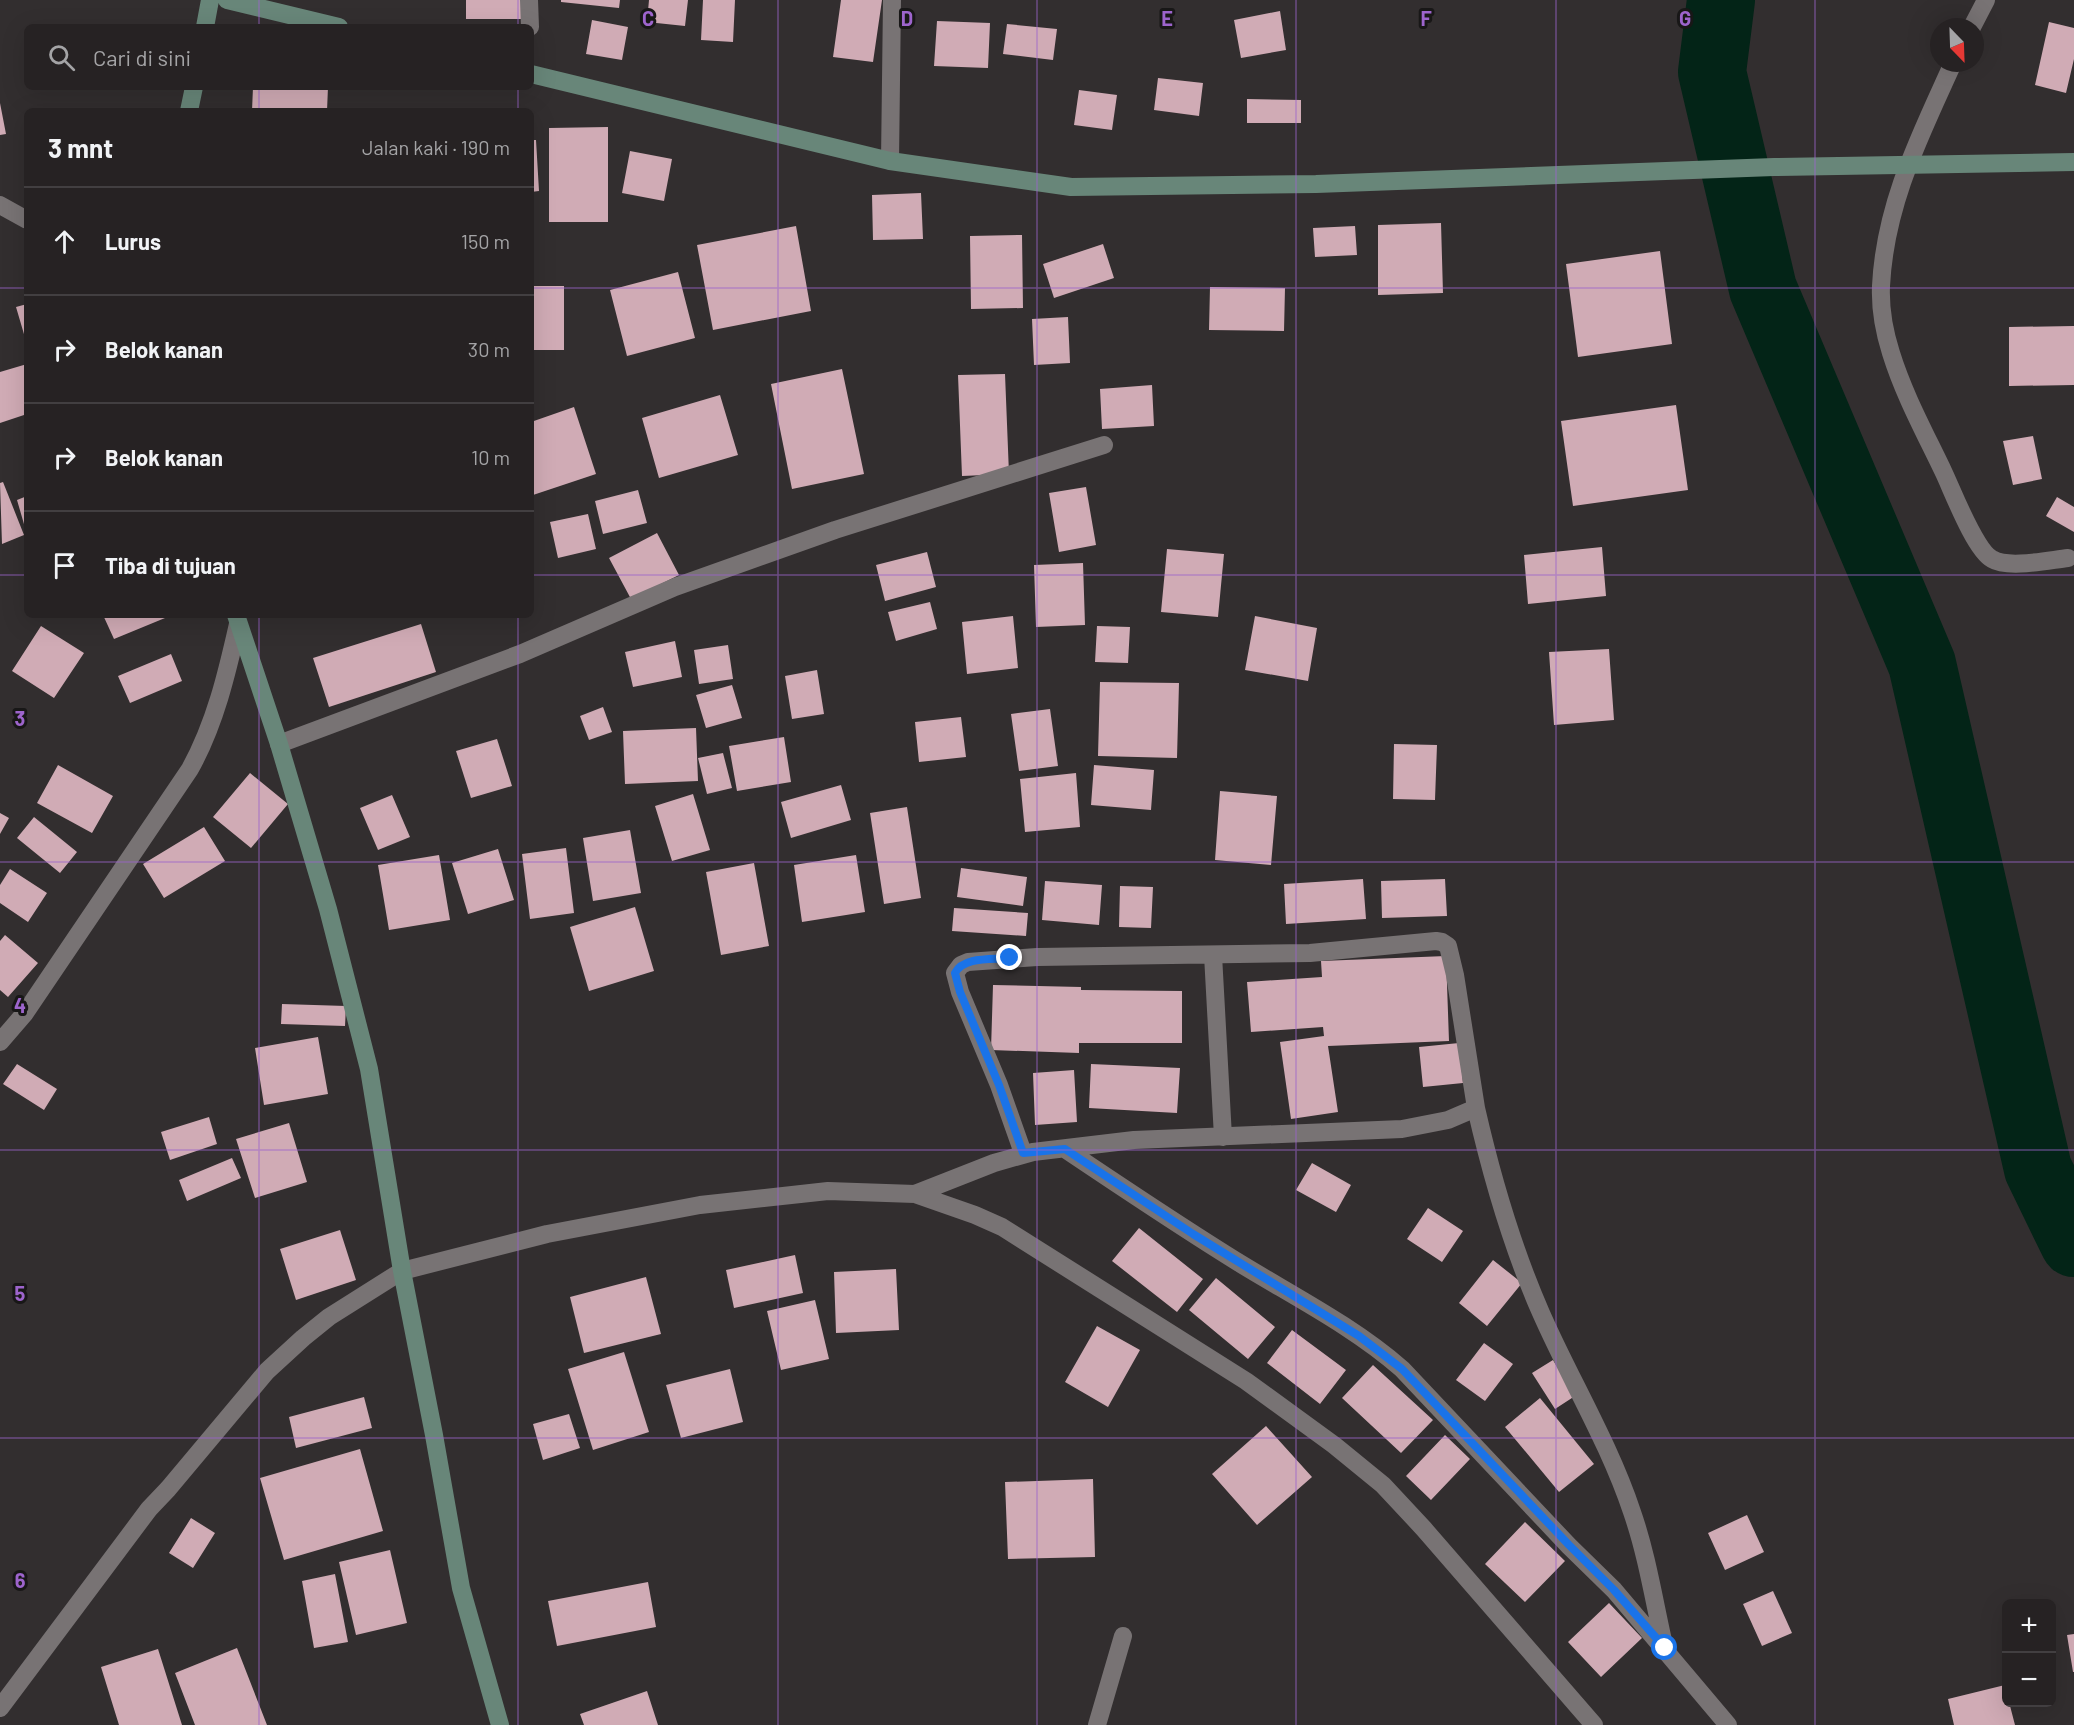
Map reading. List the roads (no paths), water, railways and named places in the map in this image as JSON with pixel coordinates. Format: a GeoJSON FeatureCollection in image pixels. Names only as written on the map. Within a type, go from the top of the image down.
{"type":"FeatureCollection","features":[{"type":"Feature","properties":{"kind":"street"},"geometry":{"type":"LineString","coordinates":[[206,24],[210,0]]}},
{"type":"Feature","properties":{"kind":"street"},"geometry":{"type":"LineString","coordinates":[[227,0],[327,24]]}},
{"type":"Feature","properties":{"kind":"street"},"geometry":{"type":"LineString","coordinates":[[529,0],[530,24]]}},
{"type":"Feature","properties":{"kind":"street"},"geometry":{"type":"LineString","coordinates":[[890,161],[892,0]]}},
{"type":"Feature","properties":{"kind":"street"},"geometry":{"type":"LineString","coordinates":[[1977,18],[1986,0]]}},
{"type":"Feature","properties":{"kind":"street"},"geometry":{"type":"LineString","coordinates":[[1949,72],[1906,166],[1888,232],[1881,286],[1881,315],[1900,380],[1966,522],[1985,554],[1998,562],[2013,563],[2068,558]]}},
{"type":"Feature","properties":{"kind":"street"},"geometry":{"type":"LineString","coordinates":[[534,75],[890,161],[1071,187],[1316,184],[1774,167],[2074,162]]}},
{"type":"Feature","properties":{"kind":"street"},"geometry":{"type":"LineString","coordinates":[[190,108],[193,90]]}},
{"type":"Feature","properties":{"kind":"street"},"geometry":{"type":"LineString","coordinates":[[0,205],[24,218]]}},
{"type":"Feature","properties":{"kind":"street"},"geometry":{"type":"LineString","coordinates":[[279,744],[520,654],[686,583],[835,530],[1104,445]]}},
{"type":"Feature","properties":{"kind":"street"},"geometry":{"type":"LineString","coordinates":[[237,619],[279,744],[328,909],[369,1069],[402,1271],[461,1588],[500,1725]]}},
{"type":"Feature","properties":{"kind":"street"},"geometry":{"type":"LineString","coordinates":[[0,1042],[25,1013],[190,769],[210,726],[225,682],[237,619]]}},
{"type":"Feature","properties":{"kind":"street"},"geometry":{"type":"LineString","coordinates":[[1023,1153],[999,1085],[960,992],[955,973],[957,968],[968,962],[1010,958],[1310,953],[1436,941],[1445,944],[1449,949],[1455,975],[1476,1108],[1490,1168],[1511,1235],[1541,1312],[1618,1475],[1632,1512],[1665,1648]]}},
{"type":"Feature","properties":{"kind":"street"},"geometry":{"type":"LineString","coordinates":[[1213,955],[1223,1137]]}},
{"type":"Feature","properties":{"kind":"street"},"geometry":{"type":"LineString","coordinates":[[915,1194],[1023,1153],[1134,1140],[1402,1129],[1448,1120],[1476,1108]]}},
{"type":"Feature","properties":{"kind":"street"},"geometry":{"type":"LineString","coordinates":[[1065,1149],[1193,1234],[1386,1355],[1614,1590],[1728,1725]]}},
{"type":"Feature","properties":{"kind":"street"},"geometry":{"type":"LineString","coordinates":[[0,1708],[149,1509],[267,1371],[328,1317],[402,1271],[546,1234],[700,1205],[828,1191],[915,1194],[1002,1227],[1246,1381],[1334,1445],[1383,1485],[1594,1725]]}},
{"type":"Feature","properties":{"kind":"street"},"geometry":{"type":"LineString","coordinates":[[1097,1725],[1123,1636]]}},
{"type":"Feature","properties":{"kind":"waterway"},"geometry":{"type":"LineString","coordinates":[[1721,0],[1712,72],[1763,289],[1922,664],[2038,1169],[2074,1243]]}}]}
